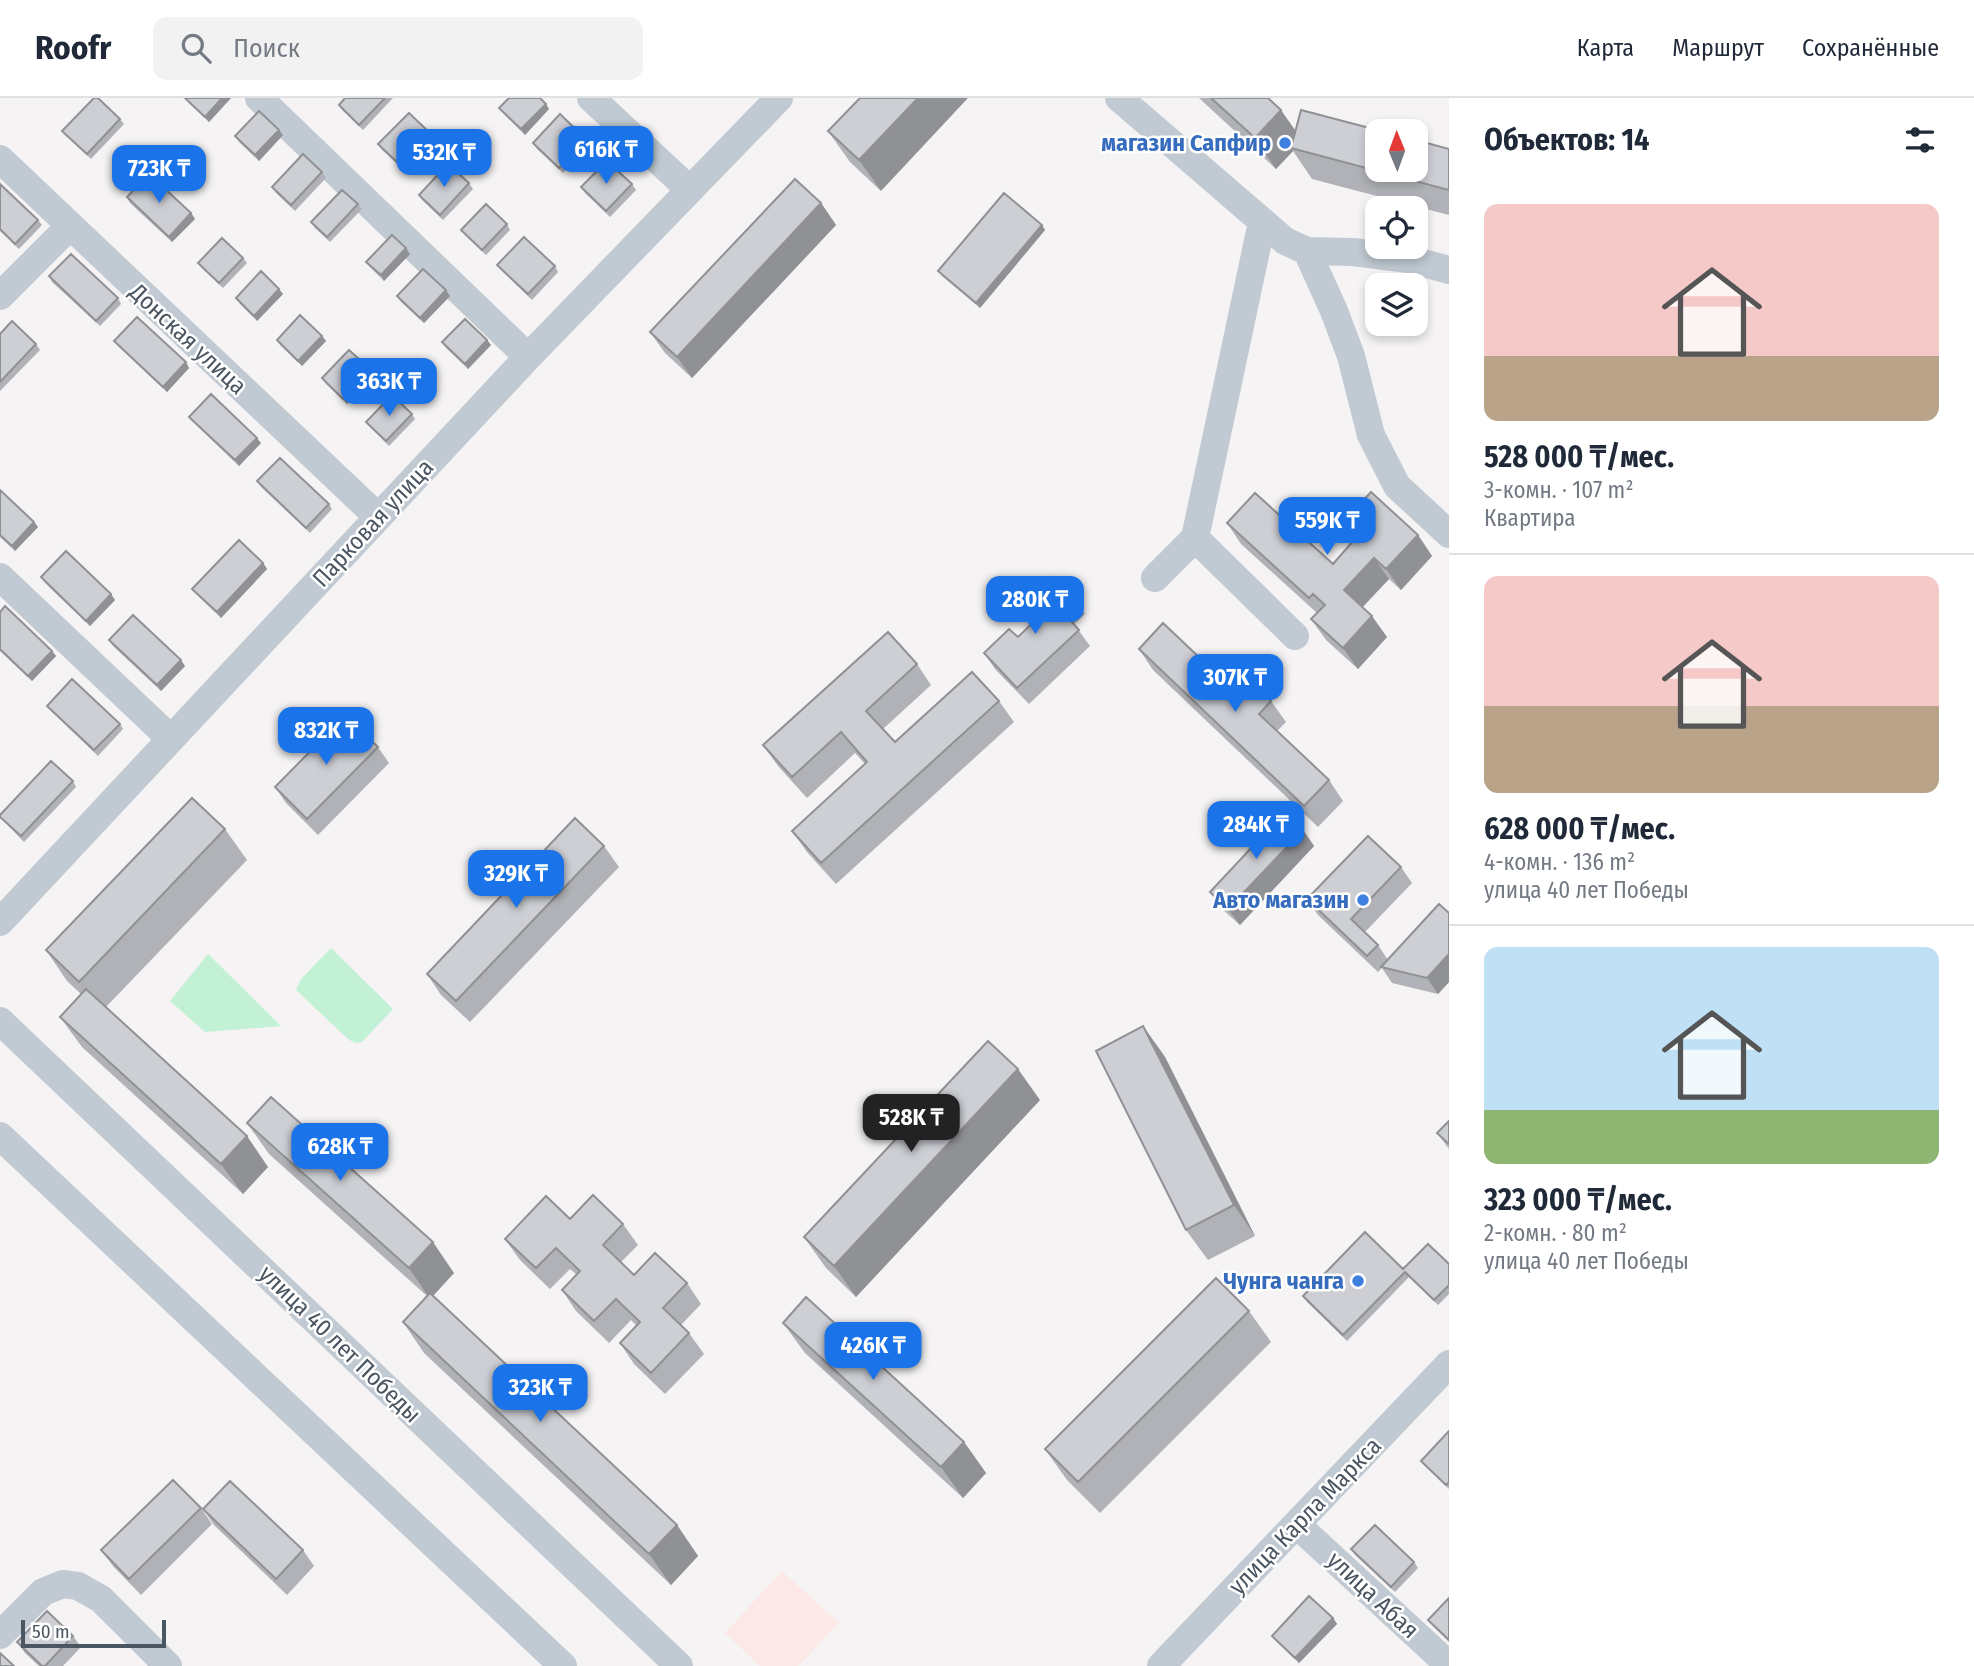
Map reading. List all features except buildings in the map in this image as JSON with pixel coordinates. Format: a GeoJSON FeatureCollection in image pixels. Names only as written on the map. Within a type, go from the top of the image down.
{"type":"FeatureCollection","features":[{"type":"Feature","properties":{"kind":"street"},"geometry":{"type":"LineString","coordinates":[[259,98],[528,356]]}},
{"type":"Feature","properties":{"kind":"street"},"geometry":{"type":"LineString","coordinates":[[591,98],[690,190]]}},
{"type":"Feature","properties":{"kind":"street","name":"Парковая улица"},"geometry":{"type":"LineString","coordinates":[[0,922],[528,356],[779,98]]}},
{"type":"Feature","properties":{"kind":"street"},"geometry":{"type":"LineString","coordinates":[[1119,98],[1285,241],[1307,251],[1386,256],[1449,270]]}},
{"type":"Feature","properties":{"kind":"street","name":"Донская улица"},"geometry":{"type":"LineString","coordinates":[[0,159],[378,517]]}},
{"type":"Feature","properties":{"kind":"street"},"geometry":{"type":"LineString","coordinates":[[1155,578],[1195,538],[1262,222]]}},
{"type":"Feature","properties":{"kind":"street"},"geometry":{"type":"LineString","coordinates":[[0,296],[69,227]]}},
{"type":"Feature","properties":{"kind":"street"},"geometry":{"type":"LineString","coordinates":[[1307,251],[1351,356],[1371,435],[1397,486],[1449,534]]}},
{"type":"Feature","properties":{"kind":"street"},"geometry":{"type":"LineString","coordinates":[[1195,538],[1295,636]]}},
{"type":"Feature","properties":{"kind":"street"},"geometry":{"type":"LineString","coordinates":[[0,578],[171,739]]}},
{"type":"Feature","properties":{"kind":"street","name":"улица 40 лет Победы"},"geometry":{"type":"LineString","coordinates":[[0,1021],[679,1666]]}},
{"type":"Feature","properties":{"kind":"street"},"geometry":{"type":"LineString","coordinates":[[0,1136],[563,1666]]}},
{"type":"Feature","properties":{"kind":"street","name":"улица Карла Маркса"},"geometry":{"type":"LineString","coordinates":[[1161,1666],[1449,1364]]}},
{"type":"Feature","properties":{"kind":"street","name":"улица Абая"},"geometry":{"type":"LineString","coordinates":[[1297,1525],[1449,1665]]}},
{"type":"Feature","properties":{"kind":"street"},"geometry":{"type":"LineString","coordinates":[[0,1635],[43,1591],[64,1584],[78,1586],[101,1599],[168,1666]]}},
{"type":"Feature","properties":{"kind":"shaded area"},"geometry":{"type":"Polygon","coordinates":[[[782,1571],[839,1623],[798,1666],[760,1666],[725,1633],[782,1571]]]}},
{"type":"Feature","properties":{"kind":"green space"},"geometry":{"type":"Polygon","coordinates":[[[331,948],[393,1009],[362,1042],[349,1040],[296,990],[301,979],[331,948]]]}},
{"type":"Feature","properties":{"kind":"green space"},"geometry":{"type":"Polygon","coordinates":[[[208,954],[281,1026],[205,1032],[170,1001],[208,954]]]}},
{"type":"Feature","properties":{"kind":"place","name":"магазин Сапфир"},"geometry":{"type":"Point","coordinates":[1285,143]}},
{"type":"Feature","properties":{"kind":"place","name":"Авто магазин"},"geometry":{"type":"Point","coordinates":[1363,900]}},
{"type":"Feature","properties":{"kind":"place","name":"Чунга чанга"},"geometry":{"type":"Point","coordinates":[1358,1281]}}]}
